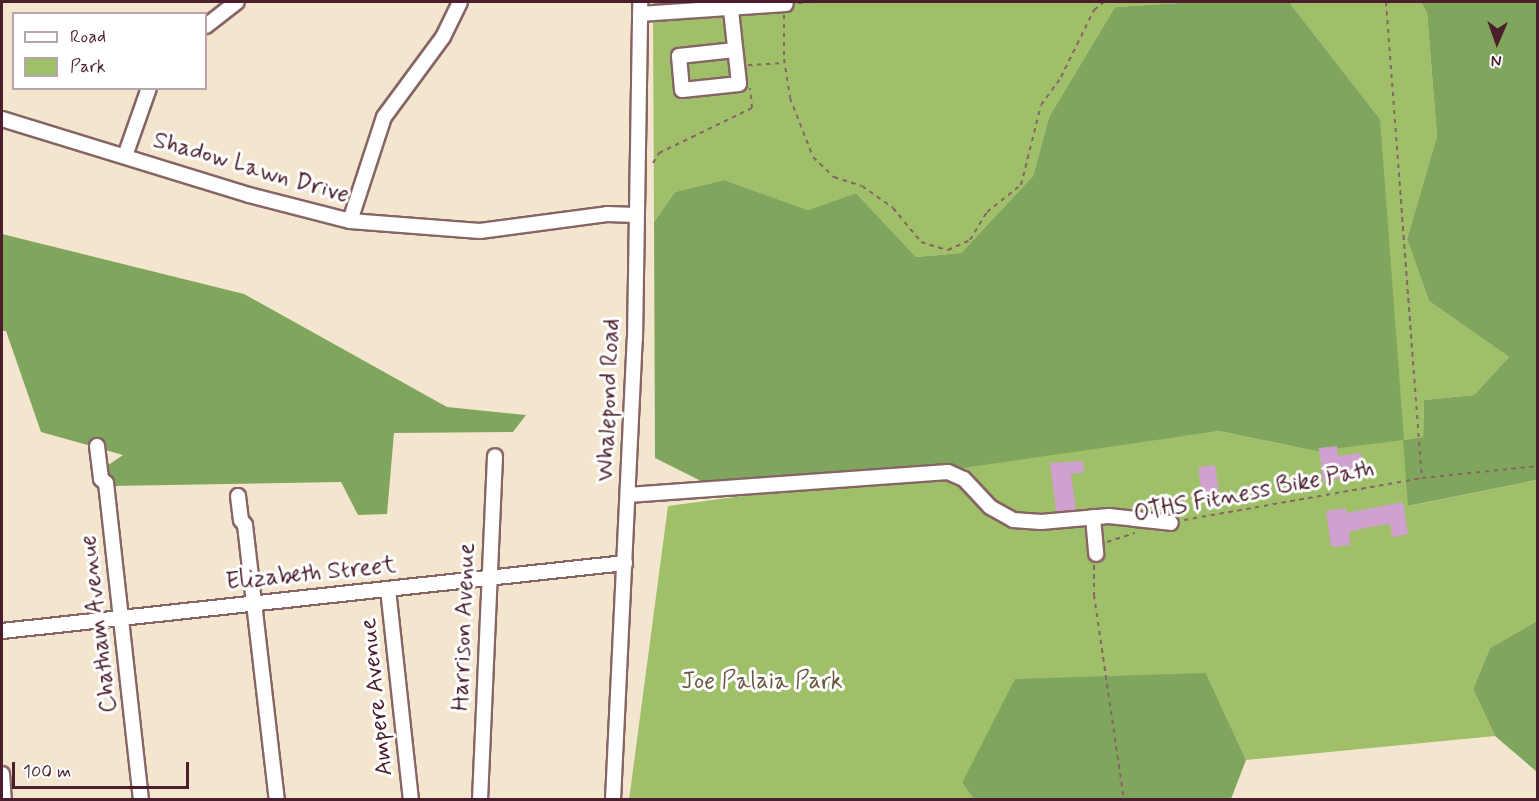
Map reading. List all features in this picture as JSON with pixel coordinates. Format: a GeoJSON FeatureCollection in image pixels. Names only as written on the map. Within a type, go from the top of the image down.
{"type":"FeatureCollection","features":[{"type":"Feature","properties":{"kind":"street"},"geometry":{"type":"LineString","coordinates":[[207,25],[237,2]]}},
{"type":"Feature","properties":{"kind":"street"},"geometry":{"type":"LineString","coordinates":[[350,220],[384,117],[443,37],[460,2]]}},
{"type":"Feature","properties":{"kind":"street"},"geometry":{"type":"LineString","coordinates":[[640,8],[693,7],[731,10],[786,4]]}},
{"type":"Feature","properties":{"kind":"street","name":"Whalepond Road"},"geometry":{"type":"LineString","coordinates":[[613,800],[628,495],[640,8]]}},
{"type":"Feature","properties":{"kind":"street"},"geometry":{"type":"LineString","coordinates":[[731,10],[739,84],[682,90],[679,56],[735,50]]}},
{"type":"Feature","properties":{"kind":"street"},"geometry":{"type":"LineString","coordinates":[[125,156],[148,90]]}},
{"type":"Feature","properties":{"kind":"street","name":"Shadow Lawn Drive"},"geometry":{"type":"LineString","coordinates":[[2,119],[259,198],[350,220],[480,231],[607,214],[636,215]]}},
{"type":"Feature","properties":{"kind":"street","name":"Chatham Avenue"},"geometry":{"type":"LineString","coordinates":[[97,446],[101,479],[106,483],[141,800]]}},
{"type":"Feature","properties":{"kind":"street","name":"Harrison Avenue"},"geometry":{"type":"LineString","coordinates":[[480,800],[495,456]]}},
{"type":"Feature","properties":{"kind":"street"},"geometry":{"type":"LineString","coordinates":[[628,495],[948,472],[964,479],[990,507],[1013,520],[1041,522],[1109,516],[1171,523]]}},
{"type":"Feature","properties":{"kind":"street"},"geometry":{"type":"LineString","coordinates":[[238,496],[254,603],[277,800]]}},
{"type":"Feature","properties":{"kind":"street"},"geometry":{"type":"LineString","coordinates":[[1093,517],[1096,554]]}},
{"type":"Feature","properties":{"kind":"street","name":"Elizabeth Street"},"geometry":{"type":"LineString","coordinates":[[2,631],[625,563]]}},
{"type":"Feature","properties":{"kind":"street","name":"Ampere Avenue"},"geometry":{"type":"LineString","coordinates":[[388,589],[411,800]]}},
{"type":"Feature","properties":{"kind":"street"},"geometry":{"type":"LineString","coordinates":[[2,774],[4,800]]}},
{"type":"Feature","properties":{"kind":"path"},"geometry":{"type":"LineString","coordinates":[[812,2],[786,4],[784,63],[797,122],[819,165],[834,177],[862,186],[893,208],[921,242],[948,249],[970,240],[987,212],[1021,185],[1041,105],[1061,77],[1094,10],[1104,2]]}},
{"type":"Feature","properties":{"kind":"path"},"geometry":{"type":"LineString","coordinates":[[1386,2],[1422,478]]}},
{"type":"Feature","properties":{"kind":"path"},"geometry":{"type":"LineString","coordinates":[[749,76],[747,65],[784,63]]}},
{"type":"Feature","properties":{"kind":"path"},"geometry":{"type":"LineString","coordinates":[[653,163],[659,153],[753,108],[750,87]]}},
{"type":"Feature","properties":{"kind":"path","name":"OTHS Fitness Bike Path"},"geometry":{"type":"LineString","coordinates":[[1171,523],[1422,478],[1538,466]]}},
{"type":"Feature","properties":{"kind":"path","name":"OTHS Fitness Bike Path"},"geometry":{"type":"LineString","coordinates":[[1096,554],[1113,538],[1144,530]]}},
{"type":"Feature","properties":{"kind":"path"},"geometry":{"type":"LineString","coordinates":[[1096,554],[1094,595],[1124,800]]}},
{"type":"Feature","properties":{"kind":"green space"},"geometry":{"type":"Polygon","coordinates":[[[653,2],[1195,2],[1115,7],[1049,117],[1033,176],[961,253],[916,257],[856,193],[808,210],[724,180],[675,192],[654,222],[653,2]]]}},
{"type":"Feature","properties":{"kind":"green space"},"geometry":{"type":"Polygon","coordinates":[[[1195,2],[1289,2],[1380,119],[1404,440],[1423,437],[1424,400],[1474,395],[1509,357],[1429,301],[1407,239],[1437,136],[1427,13],[1421,2],[1537,2],[1537,480],[1408,506],[1403,440],[1316,451],[1219,431],[845,485],[703,482],[655,458],[654,222],[675,192],[724,180],[808,210],[856,193],[916,257],[961,253],[1033,176],[1049,117],[1115,7],[1195,2]]]}},
{"type":"Feature","properties":{"kind":"green space","name":"Joe Palaia Park"},"geometry":{"type":"Polygon","coordinates":[[[1289,2],[1421,2],[1427,13],[1437,136],[1407,239],[1429,301],[1509,357],[1474,395],[1424,400],[1423,437],[1404,440],[1409,506],[1537,480],[1537,621],[1490,648],[1473,689],[1495,736],[1246,760],[1206,673],[962,783],[974,799],[629,800],[668,506],[1219,431],[1316,451],[1380,119],[1289,2]]]}},
{"type":"Feature","properties":{"kind":"green space"},"geometry":{"type":"Polygon","coordinates":[[[2,234],[244,294],[447,407],[526,415],[513,432],[394,433],[387,514],[358,515],[341,482],[111,486],[98,472],[123,455],[41,432],[6,331],[2,331],[2,234]]]}},
{"type":"Feature","properties":{"kind":"green space"},"geometry":{"type":"Polygon","coordinates":[[[1537,621],[1537,772],[1495,736],[1473,689],[1490,648],[1537,621]]]}},
{"type":"Feature","properties":{"kind":"green space"},"geometry":{"type":"Polygon","coordinates":[[[1206,673],[1246,760],[1231,799],[974,799],[962,783],[1015,679],[1206,673]]]}},
{"type":"Feature","properties":{"kind":"building"},"geometry":{"type":"Polygon","coordinates":[[[1337,446],[1338,456],[1361,453],[1363,472],[1323,482],[1319,448],[1337,446]]]}},
{"type":"Feature","properties":{"kind":"building"},"geometry":{"type":"Polygon","coordinates":[[[1083,461],[1084,472],[1071,474],[1076,510],[1056,512],[1050,463],[1083,461]]]}},
{"type":"Feature","properties":{"kind":"building"},"geometry":{"type":"Polygon","coordinates":[[[1215,465],[1219,493],[1202,495],[1198,467],[1215,465]]]}},
{"type":"Feature","properties":{"kind":"building"},"geometry":{"type":"Polygon","coordinates":[[[1403,502],[1408,534],[1392,537],[1390,524],[1369,527],[1349,532],[1350,545],[1331,547],[1326,511],[1346,508],[1346,513],[1403,502]]]}}]}
